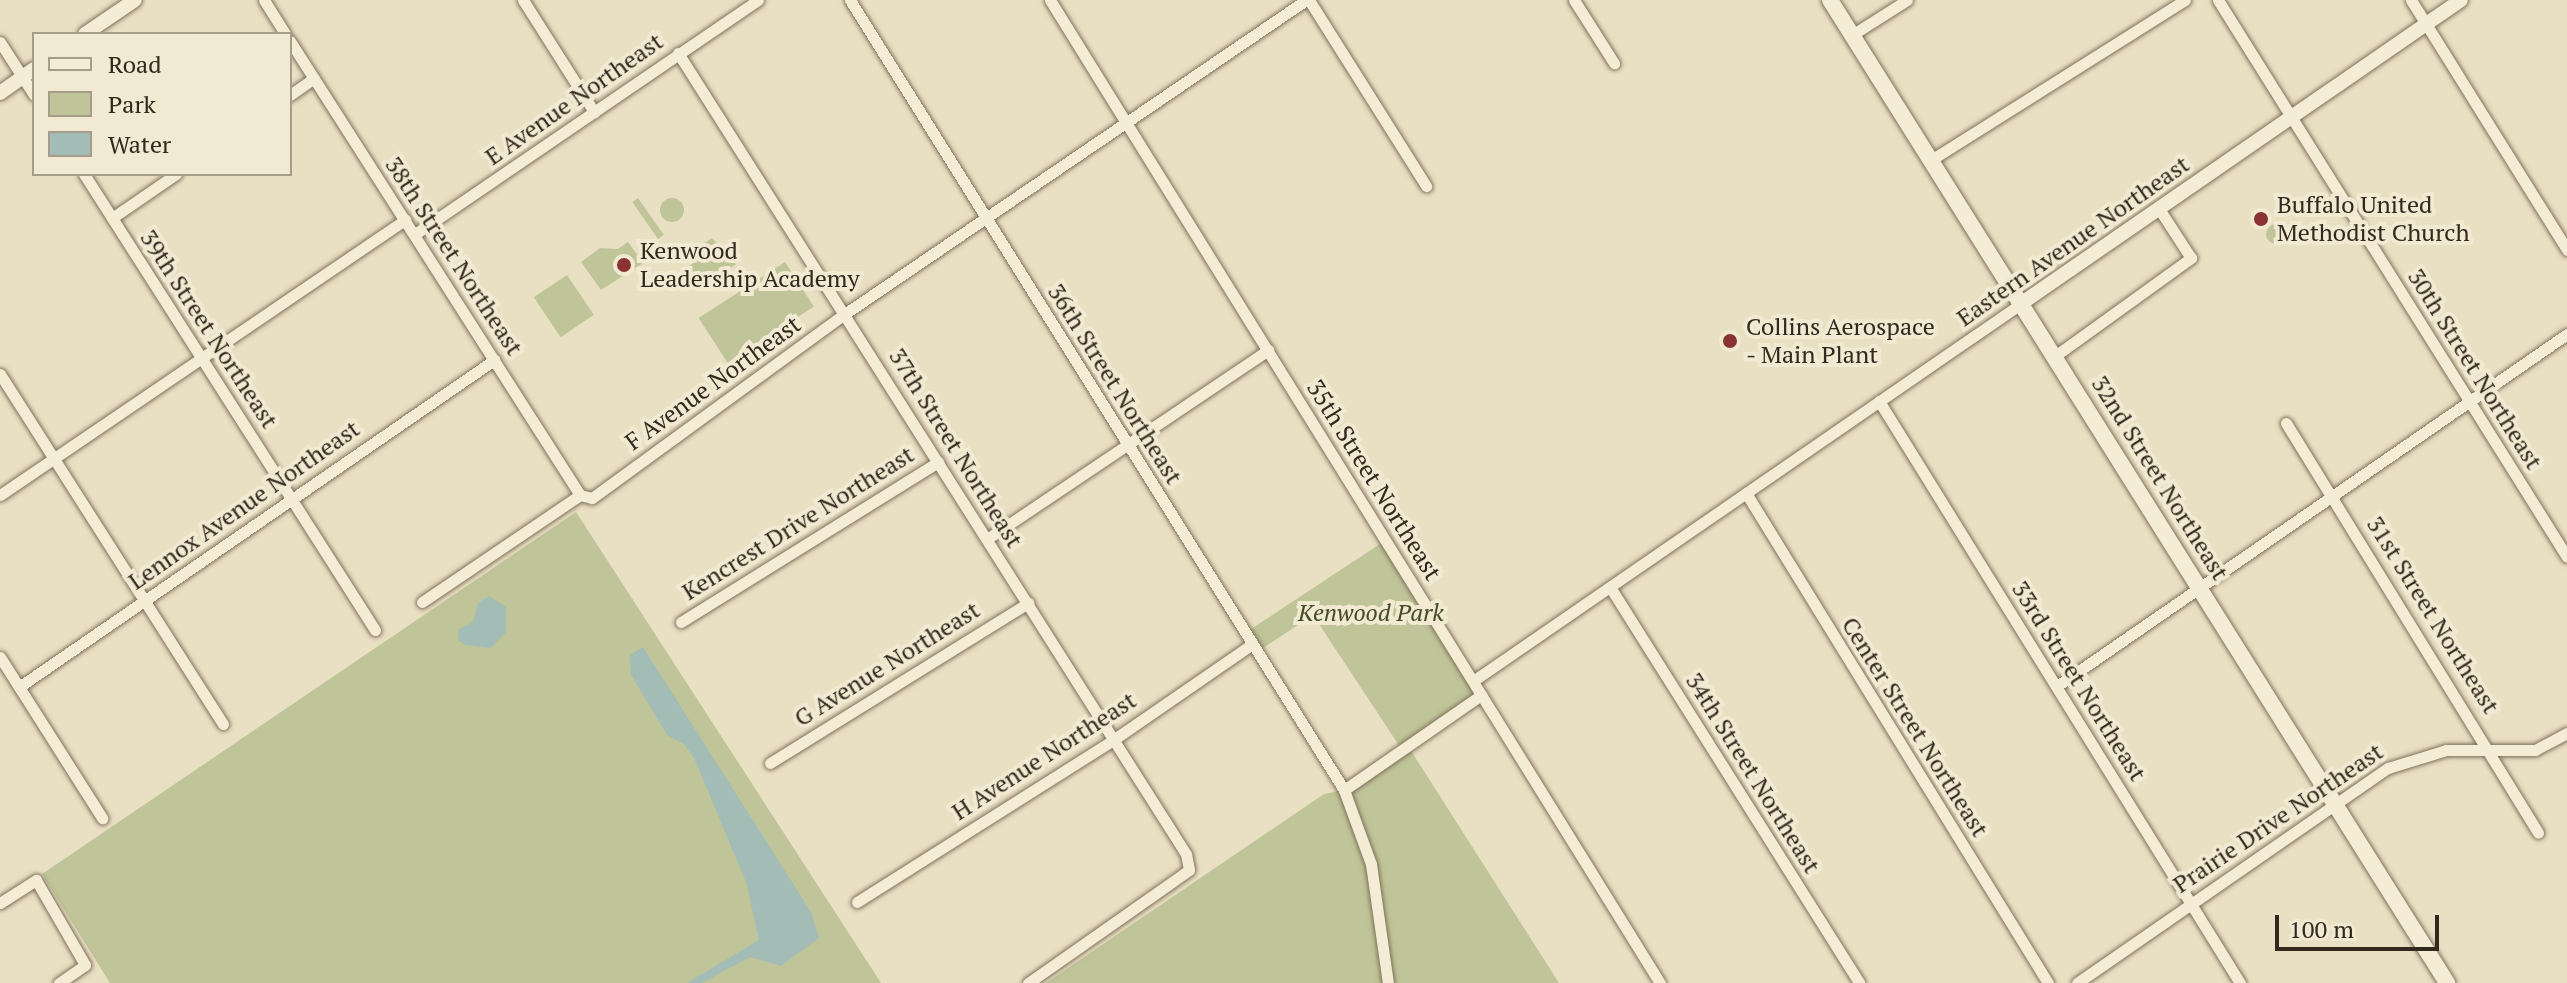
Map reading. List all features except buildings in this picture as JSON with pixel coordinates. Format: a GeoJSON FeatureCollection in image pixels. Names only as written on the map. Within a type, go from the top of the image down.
{"type":"FeatureCollection","features":[{"type":"Feature","properties":{"kind":"main road","name":"32nd Street Northeast"},"geometry":{"type":"LineString","coordinates":[[1830,0],[2447,983]]}},
{"type":"Feature","properties":{"kind":"street"},"geometry":{"type":"LineString","coordinates":[[88,32],[135,0]]}},
{"type":"Feature","properties":{"kind":"street"},"geometry":{"type":"LineString","coordinates":[[264,0],[284,32]]}},
{"type":"Feature","properties":{"kind":"street"},"geometry":{"type":"LineString","coordinates":[[523,0],[594,112]]}},
{"type":"Feature","properties":{"kind":"street","name":"E Avenue Northeast"},"geometry":{"type":"LineString","coordinates":[[415,234],[758,0]]}},
{"type":"Feature","properties":{"kind":"street","name":"36th Street Northeast"},"geometry":{"type":"LineString","coordinates":[[850,0],[1344,790],[1371,864],[1388,983]]}},
{"type":"Feature","properties":{"kind":"street","name":"35th Street Northeast"},"geometry":{"type":"LineString","coordinates":[[1050,0],[1660,983]]}},
{"type":"Feature","properties":{"kind":"street"},"geometry":{"type":"LineString","coordinates":[[1308,0],[1426,186]]}},
{"type":"Feature","properties":{"kind":"street","name":"F Avenue Northeast"},"geometry":{"type":"LineString","coordinates":[[422,602],[580,495],[592,498],[846,313],[1308,0]]}},
{"type":"Feature","properties":{"kind":"street"},"geometry":{"type":"LineString","coordinates":[[1574,0],[1614,63]]}},
{"type":"Feature","properties":{"kind":"street"},"geometry":{"type":"LineString","coordinates":[[1852,35],[1907,0]]}},
{"type":"Feature","properties":{"kind":"street"},"geometry":{"type":"LineString","coordinates":[[1931,160],[2185,0]]}},
{"type":"Feature","properties":{"kind":"street","name":"30th Street Northeast"},"geometry":{"type":"LineString","coordinates":[[2218,0],[2567,557]]}},
{"type":"Feature","properties":{"kind":"street"},"geometry":{"type":"LineString","coordinates":[[2411,0],[2567,250]]}},
{"type":"Feature","properties":{"kind":"street","name":"Eastern Avenue Northeast"},"geometry":{"type":"LineString","coordinates":[[1473,681],[2461,0]]}},
{"type":"Feature","properties":{"kind":"street"},"geometry":{"type":"LineString","coordinates":[[0,42],[28,73],[0,93]]}},
{"type":"Feature","properties":{"kind":"street","name":"38th Street Northeast"},"geometry":{"type":"LineString","coordinates":[[292,44],[580,495]]}},
{"type":"Feature","properties":{"kind":"street","name":"37th Street Northeast"},"geometry":{"type":"LineString","coordinates":[[678,53],[846,313],[1186,854],[1189,870],[1028,983]]}},
{"type":"Feature","properties":{"kind":"street"},"geometry":{"type":"LineString","coordinates":[[292,94],[314,78]]}},
{"type":"Feature","properties":{"kind":"street","name":"39th Street Northeast"},"geometry":{"type":"LineString","coordinates":[[85,176],[375,630]]}},
{"type":"Feature","properties":{"kind":"street"},"geometry":{"type":"LineString","coordinates":[[112,218],[173,176]]}},
{"type":"Feature","properties":{"kind":"street"},"geometry":{"type":"LineString","coordinates":[[2055,356],[2191,258],[2159,209]]}},
{"type":"Feature","properties":{"kind":"street"},"geometry":{"type":"LineString","coordinates":[[0,495],[405,220]]}},
{"type":"Feature","properties":{"kind":"street"},"geometry":{"type":"LineString","coordinates":[[2057,686],[2567,334]]}},
{"type":"Feature","properties":{"kind":"street"},"geometry":{"type":"LineString","coordinates":[[987,539],[1268,350]]}},
{"type":"Feature","properties":{"kind":"street","name":"Lennox Avenue Northeast"},"geometry":{"type":"LineString","coordinates":[[19,687],[494,360]]}},
{"type":"Feature","properties":{"kind":"street"},"geometry":{"type":"LineString","coordinates":[[0,374],[223,724]]}},
{"type":"Feature","properties":{"kind":"street","name":"33rd Street Northeast"},"geometry":{"type":"LineString","coordinates":[[1879,401],[2240,983]]}},
{"type":"Feature","properties":{"kind":"street","name":"31st Street Northeast"},"geometry":{"type":"LineString","coordinates":[[2286,423],[2492,752],[2538,833]]}},
{"type":"Feature","properties":{"kind":"street","name":"Kencrest Drive Northeast"},"geometry":{"type":"LineString","coordinates":[[681,622],[938,462]]}},
{"type":"Feature","properties":{"kind":"street","name":"Center Street Northeast"},"geometry":{"type":"LineString","coordinates":[[1746,493],[2048,983]]}},
{"type":"Feature","properties":{"kind":"street","name":"34th Street Northeast"},"geometry":{"type":"LineString","coordinates":[[1610,587],[1859,983]]}},
{"type":"Feature","properties":{"kind":"street","name":"G Avenue Northeast"},"geometry":{"type":"LineString","coordinates":[[770,763],[1028,603]]}},
{"type":"Feature","properties":{"kind":"street","name":"H Avenue Northeast"},"geometry":{"type":"LineString","coordinates":[[857,902],[1113,740],[1252,644]]}},
{"type":"Feature","properties":{"kind":"street"},"geometry":{"type":"LineString","coordinates":[[0,657],[102,818]]}},
{"type":"Feature","properties":{"kind":"street"},"geometry":{"type":"LineString","coordinates":[[1344,790],[1481,695]]}},
{"type":"Feature","properties":{"kind":"street","name":"Prairie Drive Northeast"},"geometry":{"type":"LineString","coordinates":[[2077,983],[2334,805],[2410,757],[2446,750],[2535,750],[2567,733]]}},
{"type":"Feature","properties":{"kind":"street"},"geometry":{"type":"LineString","coordinates":[[0,903],[36,880],[85,965],[59,983]]}},
{"type":"Feature","properties":{"kind":"green space"},"geometry":{"type":"Polygon","coordinates":[[[638,198],[664,235],[658,239],[632,202],[638,198]]]}},
{"type":"Feature","properties":{"kind":"green space"},"geometry":{"type":"Polygon","coordinates":[[[672,198],[680,202],[684,210],[680,218],[672,222],[664,218],[660,210],[664,202],[672,198]]]}},
{"type":"Feature","properties":{"kind":"green space"},"geometry":{"type":"Polygon","coordinates":[[[2276,224],[2283,227],[2286,234],[2283,241],[2276,244],[2269,241],[2266,234],[2269,227],[2276,224]]]}},
{"type":"Feature","properties":{"kind":"green space"},"geometry":{"type":"Polygon","coordinates":[[[712,238],[736,264],[704,287],[689,287],[679,273],[692,264],[694,250],[712,238]]]}},
{"type":"Feature","properties":{"kind":"green space"},"geometry":{"type":"Polygon","coordinates":[[[628,242],[643,263],[601,290],[581,262],[600,248],[618,249],[628,242]]]}},
{"type":"Feature","properties":{"kind":"green space"},"geometry":{"type":"Polygon","coordinates":[[[785,262],[814,306],[727,363],[699,318],[785,262]]]}},
{"type":"Feature","properties":{"kind":"green space"},"geometry":{"type":"Polygon","coordinates":[[[567,275],[594,315],[561,337],[534,297],[567,275]]]}},
{"type":"Feature","properties":{"kind":"green space"},"geometry":{"type":"Polygon","coordinates":[[[576,512],[881,983],[110,983],[42,874],[576,512]]]}},
{"type":"Feature","properties":{"kind":"green space","name":"Kenwood Park"},"geometry":{"type":"Polygon","coordinates":[[[1386,540],[1481,695],[1408,746],[1559,983],[1046,983],[1324,794],[1344,790],[1402,750],[1313,615],[1257,652],[1245,633],[1386,540]]]}},
{"type":"Feature","properties":{"kind":"water"},"geometry":{"type":"Polygon","coordinates":[[[489,596],[506,607],[506,632],[491,648],[465,645],[458,640],[459,629],[473,622],[478,603],[489,596]]]}},
{"type":"Feature","properties":{"kind":"water"},"geometry":{"type":"Polygon","coordinates":[[[643,647],[811,912],[819,938],[781,966],[750,957],[702,983],[687,983],[759,940],[746,882],[694,758],[684,744],[667,735],[631,675],[630,655],[643,647]]]}},
{"type":"Feature","properties":{"kind":"place","name":"Buffalo United Methodist Church"},"geometry":{"type":"Point","coordinates":[2261,219]}},
{"type":"Feature","properties":{"kind":"place","name":"Kenwood Leadership Academy"},"geometry":{"type":"Point","coordinates":[624,265]}},
{"type":"Feature","properties":{"kind":"place","name":"Collins Aerospace - Main Plant"},"geometry":{"type":"Point","coordinates":[1730,341]}}]}
